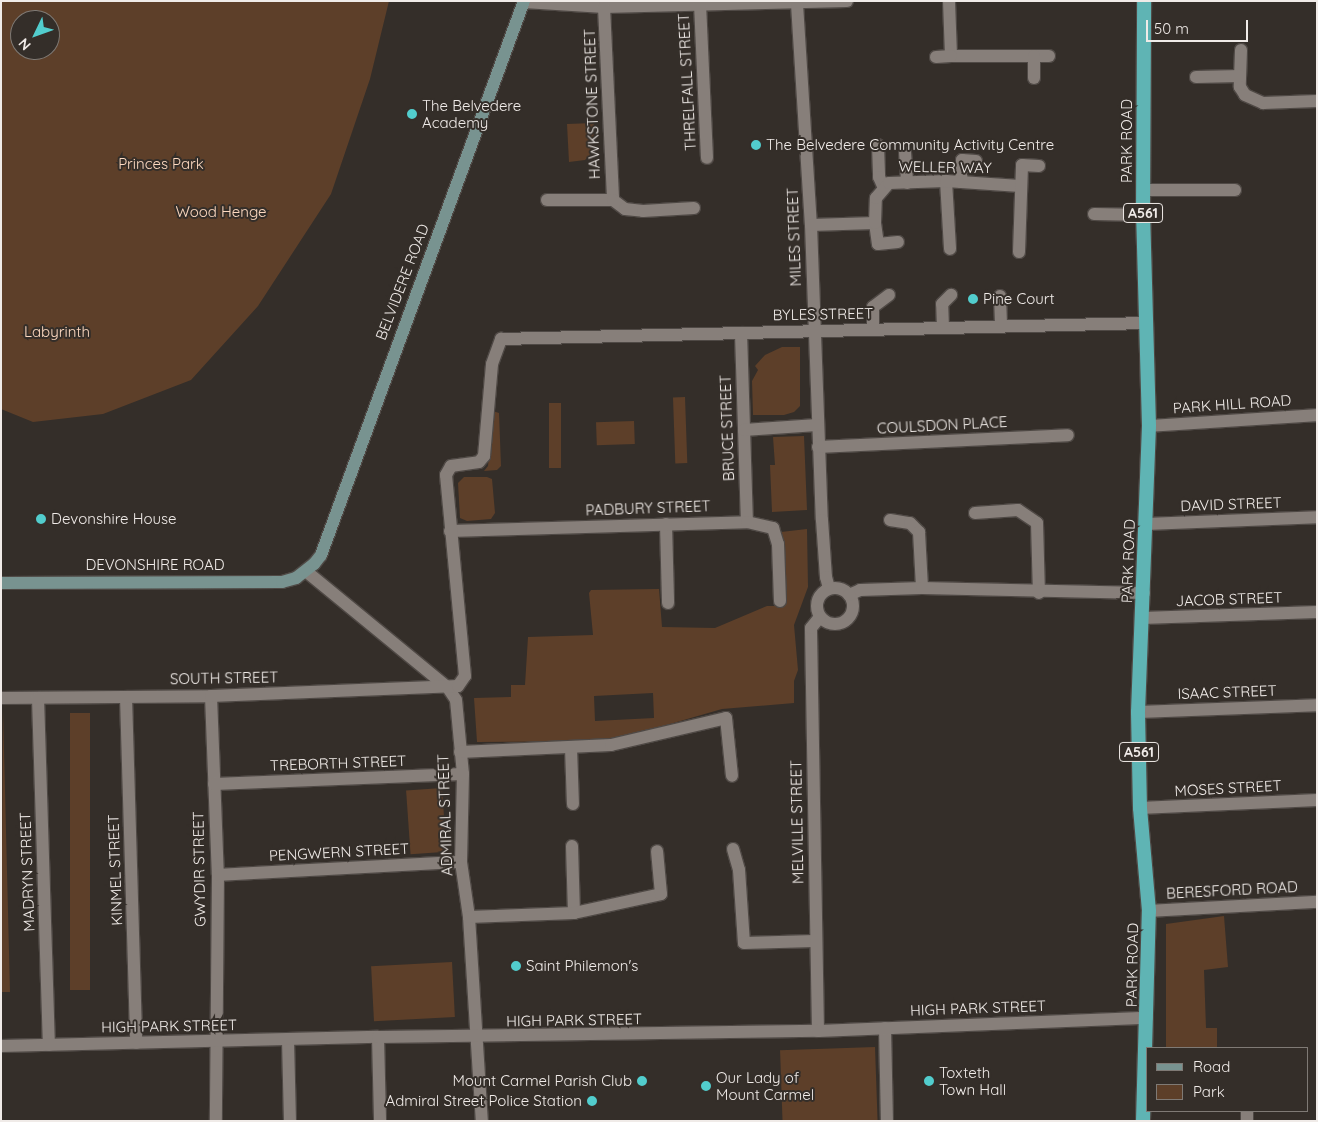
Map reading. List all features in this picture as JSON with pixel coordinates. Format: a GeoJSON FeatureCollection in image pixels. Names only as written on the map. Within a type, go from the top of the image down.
{"type":"FeatureCollection","features":[{"type":"Feature","properties":{"kind":"highway","name":"PARK ROAD"},"geometry":{"type":"LineString","coordinates":[[1143,1121],[1149,911],[1140,808],[1138,712],[1149,426],[1143,215],[1144,1]]}},
{"type":"Feature","properties":{"kind":"main road","name":"BELVIDERE ROAD"},"geometry":{"type":"LineString","coordinates":[[306,572],[321,555],[524,2]]}},
{"type":"Feature","properties":{"kind":"main road","name":"DEVONSHIRE ROAD"},"geometry":{"type":"LineString","coordinates":[[1,583],[282,582],[306,572]]}},
{"type":"Feature","properties":{"kind":"street"},"geometry":{"type":"LineString","coordinates":[[524,2],[604,6],[694,3],[797,4],[847,1]]}},
{"type":"Feature","properties":{"kind":"street"},"geometry":{"type":"LineString","coordinates":[[949,1],[951,56]]}},
{"type":"Feature","properties":{"kind":"street","name":"THRELFALL STREET"},"geometry":{"type":"LineString","coordinates":[[694,3],[707,158]]}},
{"type":"Feature","properties":{"kind":"street","name":"MILES STREET"},"geometry":{"type":"LineString","coordinates":[[797,4],[811,225],[818,448],[826,577],[830,588]]}},
{"type":"Feature","properties":{"kind":"street","name":"HAWKSTONE STREET"},"geometry":{"type":"LineString","coordinates":[[604,6],[613,200]]}},
{"type":"Feature","properties":{"kind":"street"},"geometry":{"type":"LineString","coordinates":[[1241,50],[1240,87],[1254,101],[1317,100]]}},
{"type":"Feature","properties":{"kind":"street"},"geometry":{"type":"LineString","coordinates":[[1034,56],[1034,78]]}},
{"type":"Feature","properties":{"kind":"street"},"geometry":{"type":"LineString","coordinates":[[936,57],[1049,56]]}},
{"type":"Feature","properties":{"kind":"street"},"geometry":{"type":"LineString","coordinates":[[1196,78],[1240,76]]}},
{"type":"Feature","properties":{"kind":"street"},"geometry":{"type":"LineString","coordinates":[[878,145],[880,177],[883,186]]}},
{"type":"Feature","properties":{"kind":"street"},"geometry":{"type":"LineString","coordinates":[[905,152],[907,183]]}},
{"type":"Feature","properties":{"kind":"street"},"geometry":{"type":"LineString","coordinates":[[961,182],[962,160],[976,160]]}},
{"type":"Feature","properties":{"kind":"street"},"geometry":{"type":"LineString","coordinates":[[1019,252],[1022,165],[1039,166]]}},
{"type":"Feature","properties":{"kind":"street"},"geometry":{"type":"LineString","coordinates":[[946,181],[950,249]]}},
{"type":"Feature","properties":{"kind":"street","name":"WELLER WAY"},"geometry":{"type":"LineString","coordinates":[[875,223],[876,198],[883,186],[888,183],[946,181],[1020,186]]}},
{"type":"Feature","properties":{"kind":"street"},"geometry":{"type":"LineString","coordinates":[[1143,190],[1235,190]]}},
{"type":"Feature","properties":{"kind":"street"},"geometry":{"type":"LineString","coordinates":[[547,200],[613,200],[625,209],[643,211],[694,208]]}},
{"type":"Feature","properties":{"kind":"street"},"geometry":{"type":"LineString","coordinates":[[1094,214],[1143,215]]}},
{"type":"Feature","properties":{"kind":"street"},"geometry":{"type":"LineString","coordinates":[[811,225],[875,223],[878,244],[898,242]]}},
{"type":"Feature","properties":{"kind":"street"},"geometry":{"type":"LineString","coordinates":[[873,329],[873,307],[888,295]]}},
{"type":"Feature","properties":{"kind":"street"},"geometry":{"type":"LineString","coordinates":[[943,328],[942,304],[952,295]]}},
{"type":"Feature","properties":{"kind":"street"},"geometry":{"type":"LineString","coordinates":[[1000,296],[1001,326]]}},
{"type":"Feature","properties":{"kind":"street","name":"BYLES STREET"},"geometry":{"type":"LineString","coordinates":[[450,531],[446,474],[451,466],[479,462],[484,456],[492,364],[501,339],[1145,323]]}},
{"type":"Feature","properties":{"kind":"street","name":"BRUCE STREET"},"geometry":{"type":"LineString","coordinates":[[741,333],[747,522]]}},
{"type":"Feature","properties":{"kind":"street","name":"PARK HILL ROAD"},"geometry":{"type":"LineString","coordinates":[[1149,426],[1317,415]]}},
{"type":"Feature","properties":{"kind":"street"},"geometry":{"type":"LineString","coordinates":[[744,430],[817,425]]}},
{"type":"Feature","properties":{"kind":"street","name":"COULSDON PLACE"},"geometry":{"type":"LineString","coordinates":[[818,448],[1068,435]]}},
{"type":"Feature","properties":{"kind":"street"},"geometry":{"type":"LineString","coordinates":[[975,512],[1018,510],[1037,523],[1039,593]]}},
{"type":"Feature","properties":{"kind":"street","name":"DAVID STREET"},"geometry":{"type":"LineString","coordinates":[[1146,524],[1317,517]]}},
{"type":"Feature","properties":{"kind":"street"},"geometry":{"type":"LineString","coordinates":[[890,520],[910,523],[919,532],[922,588]]}},
{"type":"Feature","properties":{"kind":"street","name":"PADBURY STREET"},"geometry":{"type":"LineString","coordinates":[[450,531],[747,522],[773,528],[778,544],[780,601]]}},
{"type":"Feature","properties":{"kind":"street"},"geometry":{"type":"LineString","coordinates":[[666,524],[668,603]]}},
{"type":"Feature","properties":{"kind":"street"},"geometry":{"type":"LineString","coordinates":[[306,572],[448,688],[458,686],[465,676],[450,531]]}},
{"type":"Feature","properties":{"kind":"street"},"geometry":{"type":"LineString","coordinates":[[820,617],[831,623],[846,620],[853,607],[849,595],[839,588],[830,588]]}},
{"type":"Feature","properties":{"kind":"street","name":"MELVILLE STREET"},"geometry":{"type":"LineString","coordinates":[[818,1031],[814,941],[811,628],[820,617],[818,598],[830,588]]}},
{"type":"Feature","properties":{"kind":"street"},"geometry":{"type":"LineString","coordinates":[[849,595],[860,590],[922,588],[1039,593],[1144,593]]}},
{"type":"Feature","properties":{"kind":"street","name":"JACOB STREET"},"geometry":{"type":"LineString","coordinates":[[1142,618],[1317,612]]}},
{"type":"Feature","properties":{"kind":"street","name":"SOUTH STREET"},"geometry":{"type":"LineString","coordinates":[[1,698],[211,696],[448,688]]}},
{"type":"Feature","properties":{"kind":"street","name":"ADMIRAL STREET"},"geometry":{"type":"LineString","coordinates":[[448,688],[456,700],[463,774],[461,862],[470,917],[482,1121]]}},
{"type":"Feature","properties":{"kind":"street","name":"KINMEL STREET"},"geometry":{"type":"LineString","coordinates":[[126,696],[136,1043]]}},
{"type":"Feature","properties":{"kind":"street","name":"GWYDIR STREET"},"geometry":{"type":"LineString","coordinates":[[211,696],[218,875],[216,1121]]}},
{"type":"Feature","properties":{"kind":"street","name":"MADRYN STREET"},"geometry":{"type":"LineString","coordinates":[[38,698],[49,1045]]}},
{"type":"Feature","properties":{"kind":"street","name":"ISAAC STREET"},"geometry":{"type":"LineString","coordinates":[[1138,712],[1317,705]]}},
{"type":"Feature","properties":{"kind":"street"},"geometry":{"type":"LineString","coordinates":[[460,752],[612,745],[726,718],[732,776]]}},
{"type":"Feature","properties":{"kind":"street"},"geometry":{"type":"LineString","coordinates":[[571,748],[573,804]]}},
{"type":"Feature","properties":{"kind":"street","name":"TREBORTH STREET"},"geometry":{"type":"LineString","coordinates":[[214,784],[463,774]]}},
{"type":"Feature","properties":{"kind":"street","name":"MOSES STREET"},"geometry":{"type":"LineString","coordinates":[[1140,808],[1317,800]]}},
{"type":"Feature","properties":{"kind":"street"},"geometry":{"type":"LineString","coordinates":[[572,846],[574,913]]}},
{"type":"Feature","properties":{"kind":"street"},"geometry":{"type":"LineString","coordinates":[[733,849],[739,870],[744,943],[814,941]]}},
{"type":"Feature","properties":{"kind":"street"},"geometry":{"type":"LineString","coordinates":[[470,917],[574,913],[661,894],[657,851]]}},
{"type":"Feature","properties":{"kind":"street","name":"PENGWERN STREET"},"geometry":{"type":"LineString","coordinates":[[218,875],[461,862]]}},
{"type":"Feature","properties":{"kind":"street","name":"BERESFORD ROAD"},"geometry":{"type":"LineString","coordinates":[[1149,911],[1317,902]]}},
{"type":"Feature","properties":{"kind":"street","name":"HIGH PARK STREET"},"geometry":{"type":"LineString","coordinates":[[1,1046],[378,1037],[478,1038],[818,1031],[1147,1018]]}},
{"type":"Feature","properties":{"kind":"street"},"geometry":{"type":"LineString","coordinates":[[885,1028],[887,1121]]}},
{"type":"Feature","properties":{"kind":"street"},"geometry":{"type":"LineString","coordinates":[[378,1037],[380,1121]]}},
{"type":"Feature","properties":{"kind":"street"},"geometry":{"type":"LineString","coordinates":[[288,1040],[290,1121]]}},
{"type":"Feature","properties":{"kind":"green space","name":"Princes Park"},"geometry":{"type":"Polygon","coordinates":[[[1,1],[389,1],[370,79],[331,194],[258,306],[191,380],[103,414],[33,422],[1,409],[1,1]]]}},
{"type":"Feature","properties":{"kind":"green space"},"geometry":{"type":"Polygon","coordinates":[[[594,123],[593,152],[585,160],[569,162],[567,124],[594,123]]]}},
{"type":"Feature","properties":{"kind":"green space"},"geometry":{"type":"Polygon","coordinates":[[[782,347],[800,347],[800,406],[794,412],[784,415],[753,415],[752,381],[758,370],[755,366],[765,355],[782,347]]]}},
{"type":"Feature","properties":{"kind":"green space"},"geometry":{"type":"Polygon","coordinates":[[[673,397],[685,397],[687,463],[675,463],[673,397]]]}},
{"type":"Feature","properties":{"kind":"green space"},"geometry":{"type":"Polygon","coordinates":[[[549,403],[561,403],[561,468],[549,468],[549,403]]]}},
{"type":"Feature","properties":{"kind":"green space"},"geometry":{"type":"Polygon","coordinates":[[[493,411],[499,413],[501,466],[497,470],[484,471],[488,466],[493,411]]]}},
{"type":"Feature","properties":{"kind":"green space"},"geometry":{"type":"Polygon","coordinates":[[[634,421],[635,444],[597,445],[596,422],[634,421]]]}},
{"type":"Feature","properties":{"kind":"green space"},"geometry":{"type":"Polygon","coordinates":[[[804,436],[807,510],[772,512],[770,465],[775,465],[773,437],[804,436]]]}},
{"type":"Feature","properties":{"kind":"green space"},"geometry":{"type":"Polygon","coordinates":[[[464,477],[487,477],[492,479],[495,513],[491,519],[467,521],[460,518],[458,483],[464,477]]]}},
{"type":"Feature","properties":{"kind":"green space"},"geometry":{"type":"Polygon","coordinates":[[[807,529],[808,587],[794,625],[798,670],[794,681],[794,703],[722,709],[611,741],[477,742],[474,698],[511,697],[511,685],[525,685],[528,637],[593,635],[589,593],[591,590],[659,589],[662,627],[715,628],[767,606],[782,606],[781,532],[807,529]],[[653,693],[594,696],[595,721],[654,718],[653,693]]]}},
{"type":"Feature","properties":{"kind":"green space"},"geometry":{"type":"Polygon","coordinates":[[[3,710],[10,992],[1,992],[3,710]]]}},
{"type":"Feature","properties":{"kind":"green space"},"geometry":{"type":"Polygon","coordinates":[[[70,713],[90,713],[90,990],[70,990],[70,713]]]}},
{"type":"Feature","properties":{"kind":"green space"},"geometry":{"type":"Polygon","coordinates":[[[442,788],[446,852],[411,854],[406,791],[442,788]]]}},
{"type":"Feature","properties":{"kind":"green space"},"geometry":{"type":"Polygon","coordinates":[[[1224,916],[1228,967],[1204,970],[1206,1028],[1217,1028],[1217,1047],[1166,1047],[1166,924],[1224,916]]]}},
{"type":"Feature","properties":{"kind":"green space"},"geometry":{"type":"Polygon","coordinates":[[[452,962],[455,1017],[374,1021],[371,966],[452,962]]]}},
{"type":"Feature","properties":{"kind":"green space"},"geometry":{"type":"Polygon","coordinates":[[[875,1047],[878,1121],[783,1121],[780,1050],[875,1047]]]}},
{"type":"Feature","properties":{"kind":"place","name":"The Belvedere Academy"},"geometry":{"type":"Point","coordinates":[412,114]}},
{"type":"Feature","properties":{"kind":"place","name":"The Belvedere Community Activity Centre"},"geometry":{"type":"Point","coordinates":[756,145]}},
{"type":"Feature","properties":{"kind":"place","name":"Pine Court"},"geometry":{"type":"Point","coordinates":[973,299]}},
{"type":"Feature","properties":{"kind":"place","name":"Devonshire House"},"geometry":{"type":"Point","coordinates":[41,519]}},
{"type":"Feature","properties":{"kind":"place","name":"Saint Philemon's"},"geometry":{"type":"Point","coordinates":[516,966]}},
{"type":"Feature","properties":{"kind":"place","name":"Mount Carmel Parish Club"},"geometry":{"type":"Point","coordinates":[642,1081]}},
{"type":"Feature","properties":{"kind":"place","name":"Toxteth Town Hall"},"geometry":{"type":"Point","coordinates":[929,1081]}},
{"type":"Feature","properties":{"kind":"place","name":"Our Lady of Mount Carmel"},"geometry":{"type":"Point","coordinates":[706,1086]}},
{"type":"Feature","properties":{"kind":"place","name":"Admiral Street Police Station"},"geometry":{"type":"Point","coordinates":[592,1101]}},
{"type":"Feature","properties":{"kind":"park label","name":"Wood Henge"},"geometry":{"type":"Point","coordinates":[221,212]}},
{"type":"Feature","properties":{"kind":"park label","name":"Labyrinth"},"geometry":{"type":"Point","coordinates":[57,332]}}]}
